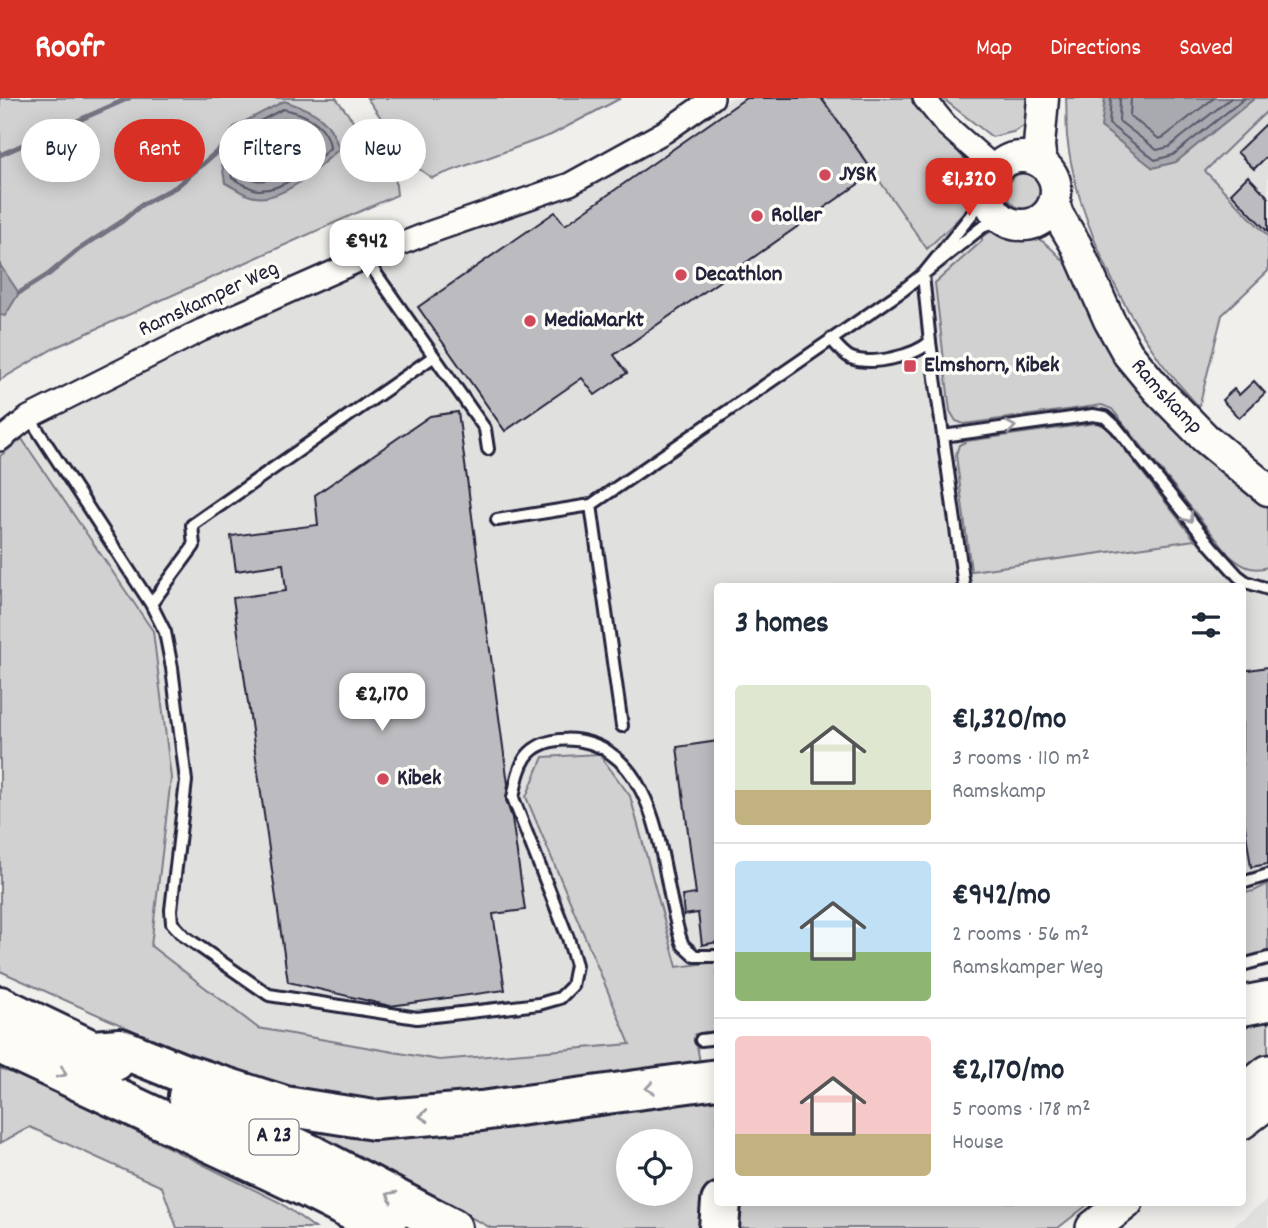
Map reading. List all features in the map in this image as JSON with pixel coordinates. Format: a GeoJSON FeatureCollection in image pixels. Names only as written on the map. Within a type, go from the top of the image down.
{"type":"FeatureCollection","features":[{"type":"Feature","properties":{"kind":"highway"},"geometry":{"type":"LineString","coordinates":[[1246,1005],[1268,1001]]}},
{"type":"Feature","properties":{"kind":"highway","name":"A 23"},"geometry":{"type":"LineString","coordinates":[[0,1006],[314,1156],[452,1228]]}},
{"type":"Feature","properties":{"kind":"highway","name":"A 23"},"geometry":{"type":"LineString","coordinates":[[0,1044],[303,1186],[386,1228]]}},
{"type":"Feature","properties":{"kind":"highway"},"geometry":{"type":"LineString","coordinates":[[93,1050],[120,1048],[182,1073],[285,1107],[374,1120],[481,1111],[714,1080]]}},
{"type":"Feature","properties":{"kind":"highway"},"geometry":{"type":"LineString","coordinates":[[719,1228],[721,1206]]}},
{"type":"Feature","properties":{"kind":"main road"},"geometry":{"type":"LineString","coordinates":[[1246,1090],[1268,1072]]}},
{"type":"Feature","properties":{"kind":"main road"},"geometry":{"type":"LineString","coordinates":[[1246,1119],[1268,1102]]}},
{"type":"Feature","properties":{"kind":"main road"},"geometry":{"type":"LineString","coordinates":[[1093,1228],[1121,1206]]}},
{"type":"Feature","properties":{"kind":"street","name":"Ramskamper Weg"},"geometry":{"type":"LineString","coordinates":[[0,440],[29,417],[202,330],[365,258],[570,184],[666,131],[713,98]]}},
{"type":"Feature","properties":{"kind":"street"},"geometry":{"type":"LineString","coordinates":[[924,98],[995,193],[1012,223],[1025,225],[1046,212],[1056,191],[1055,180],[1050,170],[1041,162],[1030,157],[1017,157],[1005,161],[995,193]]}},
{"type":"Feature","properties":{"kind":"street"},"geometry":{"type":"LineString","coordinates":[[1041,162],[1039,146],[1043,98]]}},
{"type":"Feature","properties":{"kind":"street","name":"Ramskamp"},"geometry":{"type":"LineString","coordinates":[[1046,212],[1091,281],[1128,355],[1205,438],[1268,490]]}},
{"type":"Feature","properties":{"kind":"lane"},"geometry":{"type":"LineString","coordinates":[[964,583],[923,275],[995,193]]}},
{"type":"Feature","properties":{"kind":"lane"},"geometry":{"type":"LineString","coordinates":[[498,520],[592,505],[923,275],[981,228],[995,193]]}},
{"type":"Feature","properties":{"kind":"lane"},"geometry":{"type":"LineString","coordinates":[[365,258],[485,429],[488,449]]}},
{"type":"Feature","properties":{"kind":"lane"},"geometry":{"type":"LineString","coordinates":[[831,339],[842,352],[862,360],[907,356],[930,342]]}},
{"type":"Feature","properties":{"kind":"lane"},"geometry":{"type":"LineString","coordinates":[[150,604],[194,546],[192,526],[433,357]]}},
{"type":"Feature","properties":{"kind":"lane"},"geometry":{"type":"LineString","coordinates":[[943,436],[1093,415],[1105,417],[1116,427],[1211,547],[1238,576],[1246,582],[1268,589]]}},
{"type":"Feature","properties":{"kind":"lane"},"geometry":{"type":"LineString","coordinates":[[29,417],[150,604],[165,632],[186,781],[174,866],[171,910],[172,923],[184,936],[269,995],[417,1018],[539,1004],[560,998],[572,986],[576,965],[513,798],[518,775],[528,755],[549,742],[569,739],[610,752],[631,773],[649,807],[680,938],[695,956],[714,956]]}},
{"type":"Feature","properties":{"kind":"lane"},"geometry":{"type":"LineString","coordinates":[[592,505],[622,726]]}},
{"type":"Feature","properties":{"kind":"lane"},"geometry":{"type":"LineString","coordinates":[[1246,882],[1268,875]]}},
{"type":"Feature","properties":{"kind":"lane"},"geometry":{"type":"LineString","coordinates":[[1246,964],[1268,958]]}},
{"type":"Feature","properties":{"kind":"lane"},"geometry":{"type":"LineString","coordinates":[[701,1040],[714,1038]]}},
{"type":"Feature","properties":{"kind":"shaded area"},"geometry":{"type":"Polygon","coordinates":[[[0,98],[336,98],[352,119],[340,119],[340,182],[396,182],[397,195],[56,347],[0,380],[0,98]]]}},
{"type":"Feature","properties":{"kind":"shaded area"},"geometry":{"type":"Polygon","coordinates":[[[367,98],[621,98],[551,135],[432,178],[426,174],[426,119],[382,119],[367,98]]]}},
{"type":"Feature","properties":{"kind":"shaded area"},"geometry":{"type":"Polygon","coordinates":[[[732,98],[913,98],[979,176],[980,188],[963,212],[982,235],[995,230],[1011,231],[1032,234],[1044,240],[1268,504],[1268,884],[1246,892],[1246,583],[714,583],[714,962],[677,967],[630,796],[526,797],[631,1044],[439,1060],[258,1028],[151,946],[171,778],[153,631],[22,439],[58,416],[207,338],[360,270],[524,209],[671,140],[732,98]]]}},
{"type":"Feature","properties":{"kind":"shaded area"},"geometry":{"type":"Polygon","coordinates":[[[822,98],[913,98],[979,176],[978,187],[968,207],[927,249],[822,98]]]}},
{"type":"Feature","properties":{"kind":"shaded area"},"geometry":{"type":"Polygon","coordinates":[[[942,98],[1029,98],[1029,123],[1013,132],[992,137],[942,98]]]}},
{"type":"Feature","properties":{"kind":"shaded area"},"geometry":{"type":"Polygon","coordinates":[[[1066,98],[1268,98],[1268,110],[1205,171],[1268,236],[1268,271],[1222,315],[1199,407],[1145,338],[1100,254],[1072,165],[1067,136],[1066,98]]]}},
{"type":"Feature","properties":{"kind":"shaded area"},"geometry":{"type":"Polygon","coordinates":[[[1268,110],[1268,236],[1205,171],[1268,110]]]}},
{"type":"Feature","properties":{"kind":"shaded area"},"geometry":{"type":"Polygon","coordinates":[[[1025,173],[1038,178],[1043,191],[1038,204],[1025,209],[1012,204],[1007,191],[1012,178],[1025,173]]]}},
{"type":"Feature","properties":{"kind":"shaded area"},"geometry":{"type":"Polygon","coordinates":[[[995,230],[1031,235],[1054,251],[1268,504],[1268,567],[1247,567],[1229,555],[1112,409],[1102,405],[964,424],[956,421],[950,411],[935,283],[982,241],[982,236],[995,230]]]}},
{"type":"Feature","properties":{"kind":"shaded area"},"geometry":{"type":"Polygon","coordinates":[[[1097,423],[1107,427],[1195,540],[971,571],[956,455],[959,445],[967,441],[1097,423]]]}},
{"type":"Feature","properties":{"kind":"shaded area"},"geometry":{"type":"Polygon","coordinates":[[[22,439],[153,631],[171,778],[151,946],[258,1028],[439,1060],[630,1044],[526,797],[543,757],[599,754],[630,796],[677,967],[714,962],[714,1031],[695,1034],[701,1068],[641,1078],[385,1102],[296,1094],[235,1076],[0,971],[0,456],[22,439]]]}},
{"type":"Feature","properties":{"kind":"shaded area"},"geometry":{"type":"Polygon","coordinates":[[[1268,884],[1268,953],[1246,959],[1246,892],[1268,884]]]}},
{"type":"Feature","properties":{"kind":"shaded area"},"geometry":{"type":"Polygon","coordinates":[[[1268,1014],[1268,1065],[1246,1083],[1246,1018],[1268,1014]]]}},
{"type":"Feature","properties":{"kind":"shaded area"},"geometry":{"type":"Polygon","coordinates":[[[0,1068],[50,1089],[281,1203],[315,1228],[177,1228],[162,1187],[30,1127],[0,1143],[0,1068]]]}},
{"type":"Feature","properties":{"kind":"shaded area"},"geometry":{"type":"Polygon","coordinates":[[[714,1095],[715,1206],[712,1228],[491,1228],[294,1125],[714,1095]]]}},
{"type":"Feature","properties":{"kind":"shaded area"},"geometry":{"type":"Polygon","coordinates":[[[1268,1199],[1268,1228],[1230,1228],[1268,1199]]]}},
{"type":"Feature","properties":{"kind":"shaded area"},"geometry":{"type":"Polygon","coordinates":[[[729,1206],[1086,1206],[1058,1228],[729,1228],[729,1206]]]}},
{"type":"Feature","properties":{"kind":"water"},"geometry":{"type":"Polygon","coordinates":[[[1105,98],[1255,98],[1176,162],[1153,168],[1101,127],[1105,98]]]}},
{"type":"Feature","properties":{"kind":"water"},"geometry":{"type":"Polygon","coordinates":[[[284,101],[312,112],[321,119],[249,119],[284,101]]]}},
{"type":"Feature","properties":{"kind":"water"},"geometry":{"type":"Polygon","coordinates":[[[326,123],[331,129],[339,149],[326,161],[326,123]]]}},
{"type":"Feature","properties":{"kind":"water"},"geometry":{"type":"Polygon","coordinates":[[[300,182],[266,197],[251,196],[225,183],[300,182]]]}},
{"type":"Feature","properties":{"kind":"water"},"geometry":{"type":"Polygon","coordinates":[[[0,265],[19,293],[5,316],[0,315],[0,265]]]}},
{"type":"Feature","properties":{"kind":"building"},"geometry":{"type":"Polygon","coordinates":[[[746,98],[821,98],[874,173],[614,355],[627,373],[595,395],[582,378],[505,431],[418,307],[555,212],[565,225],[746,98]]]}},
{"type":"Feature","properties":{"kind":"building"},"geometry":{"type":"Polygon","coordinates":[[[1268,122],[1268,155],[1254,169],[1237,152],[1268,122]]]}},
{"type":"Feature","properties":{"kind":"building"},"geometry":{"type":"Polygon","coordinates":[[[1248,176],[1268,197],[1268,232],[1231,193],[1248,176]]]}},
{"type":"Feature","properties":{"kind":"building"},"geometry":{"type":"Polygon","coordinates":[[[1254,381],[1265,393],[1239,418],[1222,400],[1234,389],[1239,395],[1254,381]]]}},
{"type":"Feature","properties":{"kind":"building","name":"Kibek"},"geometry":{"type":"Polygon","coordinates":[[[458,412],[508,784],[506,800],[512,818],[525,910],[493,914],[505,990],[390,1006],[288,982],[233,598],[286,591],[283,564],[236,571],[231,536],[318,525],[315,495],[430,416],[458,412]]]}},
{"type":"Feature","properties":{"kind":"building"},"geometry":{"type":"Polygon","coordinates":[[[1268,667],[1268,864],[1251,867],[1246,834],[1246,670],[1268,667]]]}},
{"type":"Feature","properties":{"kind":"building"},"geometry":{"type":"Polygon","coordinates":[[[714,742],[714,943],[702,945],[698,913],[684,915],[682,896],[696,894],[677,747],[714,742]]]}},
{"type":"Feature","properties":{"kind":"waterway"},"geometry":{"type":"LineString","coordinates":[[0,155],[129,98]]}},
{"type":"Feature","properties":{"kind":"waterway"},"geometry":{"type":"LineString","coordinates":[[19,293],[49,274],[141,205],[176,187],[219,150]]}},
{"type":"Feature","properties":{"kind":"place","name":"JYSK"},"geometry":{"type":"Point","coordinates":[825,175]}},
{"type":"Feature","properties":{"kind":"place","name":"Roller"},"geometry":{"type":"Point","coordinates":[757,216]}},
{"type":"Feature","properties":{"kind":"place","name":"Decathlon"},"geometry":{"type":"Point","coordinates":[681,275]}},
{"type":"Feature","properties":{"kind":"place","name":"MediaMarkt"},"geometry":{"type":"Point","coordinates":[530,321]}},
{"type":"Feature","properties":{"kind":"place","name":"Elmshorn, Kibek"},"geometry":{"type":"Point","coordinates":[910,366]}},
{"type":"Feature","properties":{"kind":"place","name":"Kibek"},"geometry":{"type":"Point","coordinates":[383,779]}}]}
